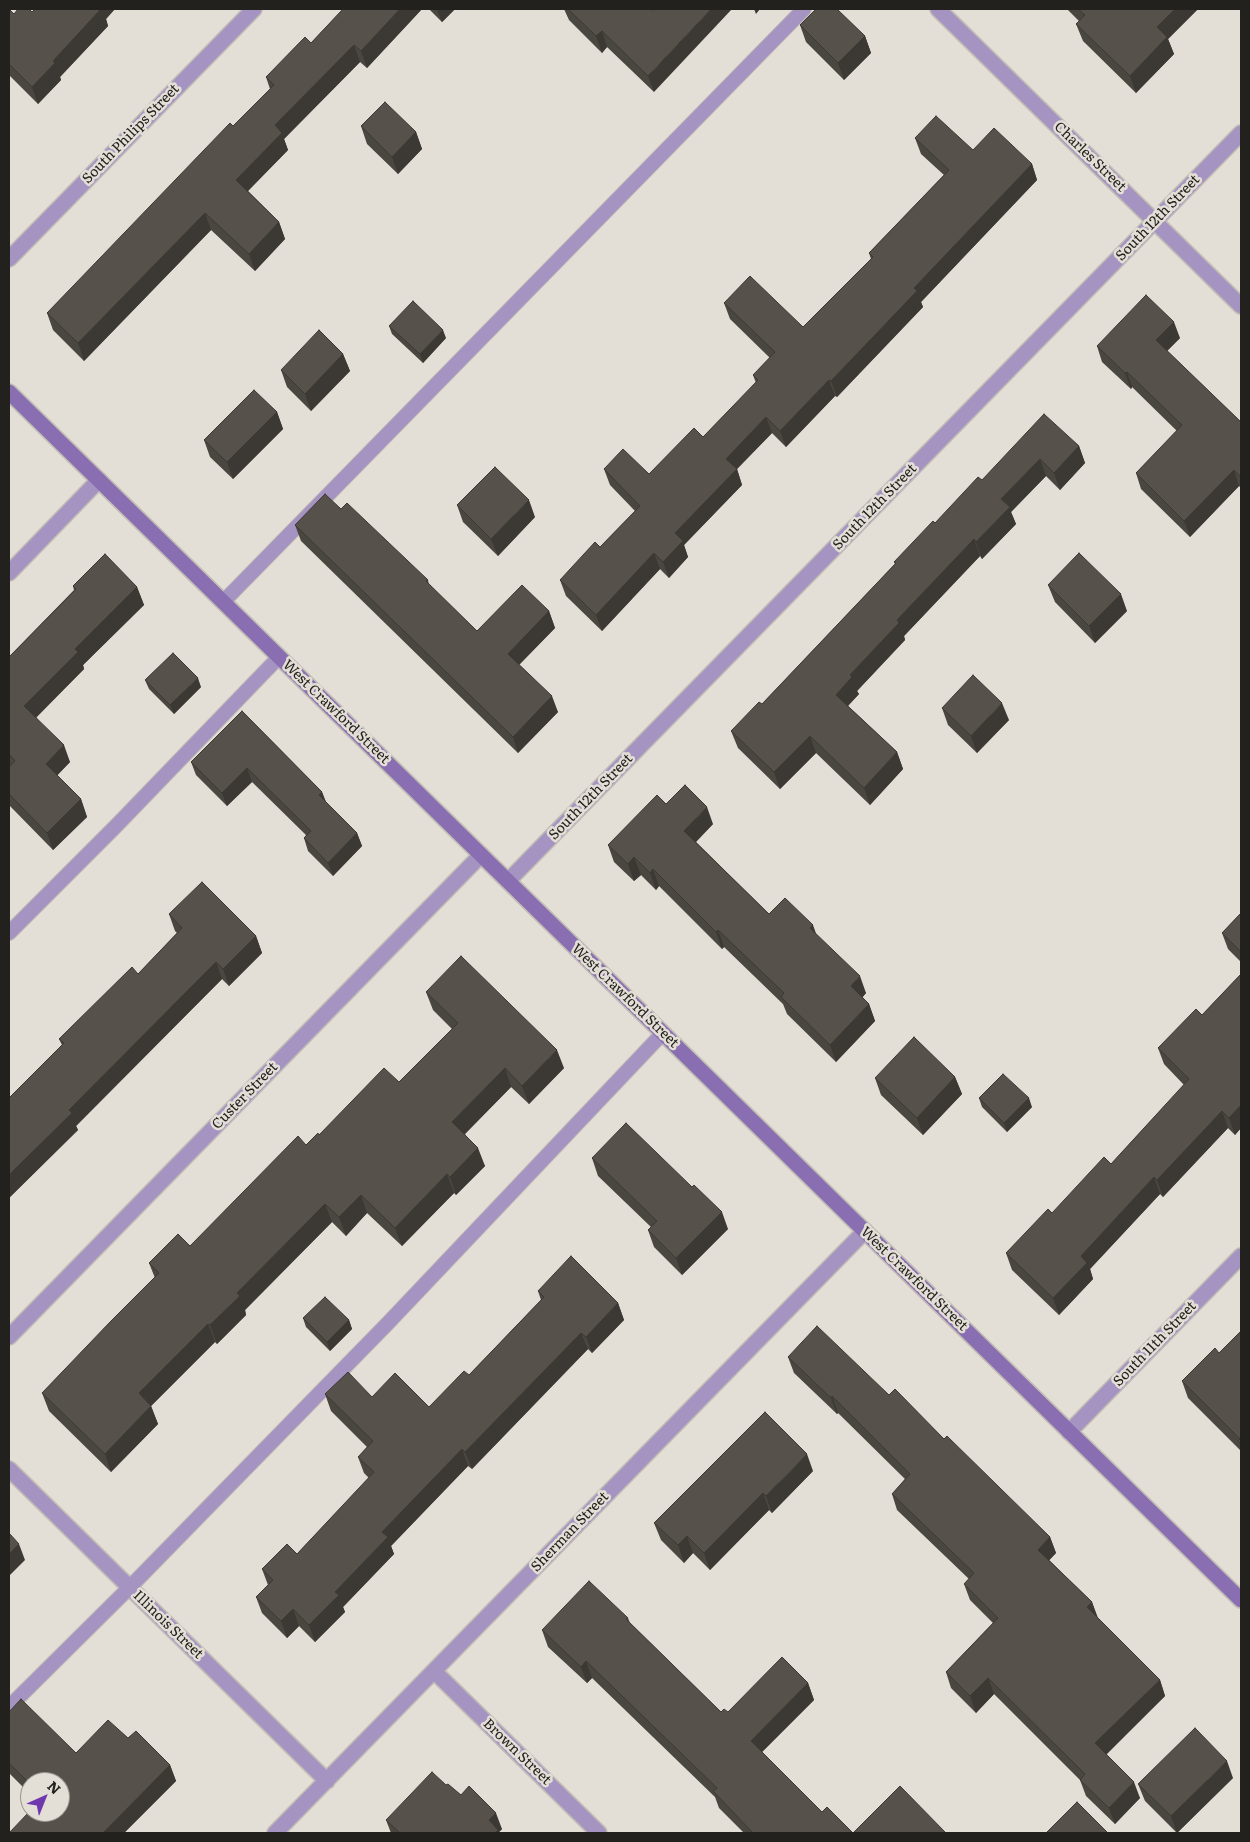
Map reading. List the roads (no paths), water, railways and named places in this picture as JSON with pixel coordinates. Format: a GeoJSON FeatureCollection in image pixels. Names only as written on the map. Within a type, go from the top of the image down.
{"type":"FeatureCollection","features":[{"type":"Feature","properties":{"kind":"main road","name":"West Crawford Street"},"geometry":{"type":"LineString","coordinates":[[9,392],[1241,1600]]}},
{"type":"Feature","properties":{"kind":"street","name":"South Philips Street"},"geometry":{"type":"LineString","coordinates":[[9,259],[254,9]]}},
{"type":"Feature","properties":{"kind":"street","name":"Charles Street"},"geometry":{"type":"LineString","coordinates":[[938,9],[1241,306]]}},
{"type":"Feature","properties":{"kind":"street","name":"South 12th Street"},"geometry":{"type":"LineString","coordinates":[[508,882],[1241,133]]}},
{"type":"Feature","properties":{"kind":"street"},"geometry":{"type":"LineString","coordinates":[[9,573],[99,480]]}},
{"type":"Feature","properties":{"kind":"street","name":"Custer Street"},"geometry":{"type":"LineString","coordinates":[[9,1337],[481,855]]}},
{"type":"Feature","properties":{"kind":"street","name":"Sherman Street"},"geometry":{"type":"LineString","coordinates":[[276,1833],[865,1231]]}},
{"type":"Feature","properties":{"kind":"street","name":"South 11th Street"},"geometry":{"type":"LineString","coordinates":[[1069,1432],[1241,1256]]}},
{"type":"Feature","properties":{"kind":"street","name":"Illinois Street"},"geometry":{"type":"LineString","coordinates":[[9,1469],[327,1781]]}},
{"type":"Feature","properties":{"kind":"street","name":"Brown Street"},"geometry":{"type":"LineString","coordinates":[[434,1671],[599,1833]]}},
{"type":"Feature","properties":{"kind":"lane"},"geometry":{"type":"LineString","coordinates":[[223,602],[804,9]]}},
{"type":"Feature","properties":{"kind":"lane"},"geometry":{"type":"LineString","coordinates":[[9,933],[116,826],[279,657]]}},
{"type":"Feature","properties":{"kind":"lane"},"geometry":{"type":"LineString","coordinates":[[9,1707],[130,1587],[389,1322],[663,1033]]}}]}
